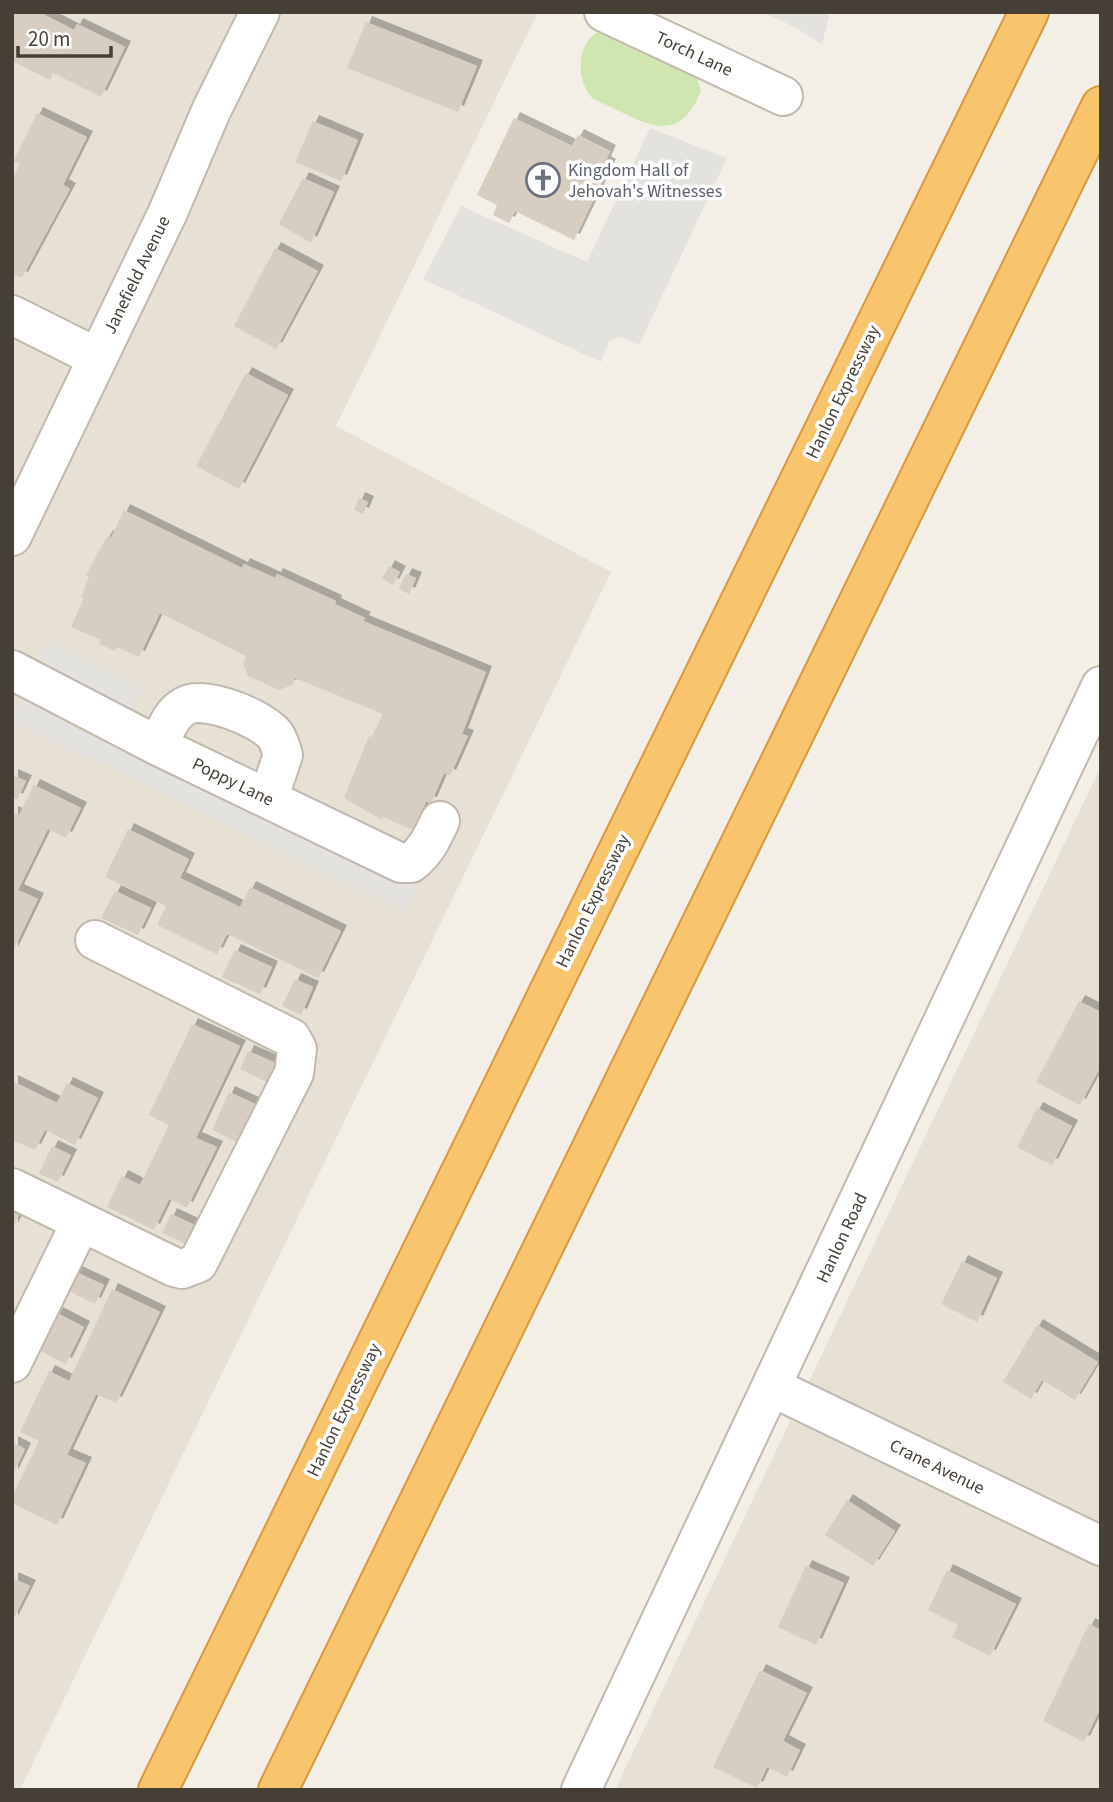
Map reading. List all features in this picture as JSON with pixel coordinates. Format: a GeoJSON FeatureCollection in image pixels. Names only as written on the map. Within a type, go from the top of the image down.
{"type":"FeatureCollection","features":[{"type":"Feature","properties":{"kind":"highway","name":"Hanlon Expressway"},"geometry":{"type":"LineString","coordinates":[[158,1790],[1029,12]]}},
{"type":"Feature","properties":{"kind":"highway"},"geometry":{"type":"LineString","coordinates":[[278,1790],[1101,106]]}},
{"type":"Feature","properties":{"kind":"street","name":"Janefield Avenue"},"geometry":{"type":"LineString","coordinates":[[12,536],[168,212],[211,111],[260,12]]}},
{"type":"Feature","properties":{"kind":"street","name":"Torch Lane"},"geometry":{"type":"LineString","coordinates":[[604,12],[783,96]]}},
{"type":"Feature","properties":{"kind":"street"},"geometry":{"type":"LineString","coordinates":[[12,315],[96,357]]}},
{"type":"Feature","properties":{"kind":"street","name":"Poppy Lane"},"geometry":{"type":"LineString","coordinates":[[12,670],[159,746],[401,863],[411,863],[419,857],[427,848],[440,821]]}},
{"type":"Feature","properties":{"kind":"street","name":"Hanlon Road"},"geometry":{"type":"LineString","coordinates":[[581,1790],[1101,686]]}},
{"type":"Feature","properties":{"kind":"street"},"geometry":{"type":"LineString","coordinates":[[159,746],[173,715],[196,701],[219,705],[265,726],[275,735],[283,755],[268,799]]}},
{"type":"Feature","properties":{"kind":"street"},"geometry":{"type":"LineString","coordinates":[[12,1188],[174,1268],[182,1269],[198,1263],[294,1073],[297,1049],[291,1038],[95,940]]}},
{"type":"Feature","properties":{"kind":"street"},"geometry":{"type":"LineString","coordinates":[[12,1363],[81,1222]]}},
{"type":"Feature","properties":{"kind":"street","name":"Crane Avenue"},"geometry":{"type":"LineString","coordinates":[[772,1387],[1101,1546]]}},
{"type":"Feature","properties":{"kind":"shaded area"},"geometry":{"type":"Polygon","coordinates":[[[12,12],[538,12],[336,426],[611,572],[20,1790],[12,1790],[12,12]]]}},
{"type":"Feature","properties":{"kind":"shaded area"},"geometry":{"type":"Polygon","coordinates":[[[763,12],[830,12],[822,45],[798,29],[763,12]]]}},
{"type":"Feature","properties":{"kind":"shaded area"},"geometry":{"type":"Polygon","coordinates":[[[650,128],[727,158],[639,345],[619,337],[609,341],[601,362],[423,279],[461,206],[587,262],[650,128]]]}},
{"type":"Feature","properties":{"kind":"shaded area"},"geometry":{"type":"Polygon","coordinates":[[[48,642],[142,689],[132,712],[432,854],[406,911],[12,721],[48,642]]]}},
{"type":"Feature","properties":{"kind":"shaded area"},"geometry":{"type":"Polygon","coordinates":[[[1101,766],[1101,1790],[615,1790],[1101,766]]]}},
{"type":"Feature","properties":{"kind":"green space"},"geometry":{"type":"Polygon","coordinates":[[[597,32],[696,74],[701,91],[691,110],[680,121],[667,126],[654,125],[593,99],[587,92],[581,64],[585,46],[597,32]]]}},
{"type":"Feature","properties":{"kind":"building"},"geometry":{"type":"Polygon","coordinates":[[[12,12],[39,12],[74,30],[77,24],[125,47],[101,97],[53,73],[50,80],[12,61],[12,12]]]}},
{"type":"Feature","properties":{"kind":"building"},"geometry":{"type":"Polygon","coordinates":[[[366,22],[477,66],[458,112],[347,68],[366,22]]]}},
{"type":"Feature","properties":{"kind":"building"},"geometry":{"type":"Polygon","coordinates":[[[37,113],[87,137],[63,185],[70,189],[22,278],[12,274],[12,180],[20,164],[14,161],[37,113]]]}},
{"type":"Feature","properties":{"kind":"building","name":"Kingdom Hall of Jehovah's Witnesses"},"geometry":{"type":"Polygon","coordinates":[[[514,118],[572,146],[578,135],[610,151],[605,162],[610,165],[574,240],[515,211],[509,223],[493,215],[497,205],[477,195],[514,118]]]}},
{"type":"Feature","properties":{"kind":"building"},"geometry":{"type":"Polygon","coordinates":[[[313,121],[358,140],[341,181],[295,162],[313,121]]]}},
{"type":"Feature","properties":{"kind":"building"},"geometry":{"type":"Polygon","coordinates":[[[303,178],[334,192],[311,243],[279,224],[303,178]]]}},
{"type":"Feature","properties":{"kind":"building"},"geometry":{"type":"Polygon","coordinates":[[[275,248],[318,271],[276,349],[234,326],[275,248]]]}},
{"type":"Feature","properties":{"kind":"building"},"geometry":{"type":"Polygon","coordinates":[[[246,373],[288,395],[239,489],[196,466],[246,373]]]}},
{"type":"Feature","properties":{"kind":"building"},"geometry":{"type":"Polygon","coordinates":[[[359,498],[368,502],[363,514],[354,510],[359,498]]]}},
{"type":"Feature","properties":{"kind":"building"},"geometry":{"type":"Polygon","coordinates":[[[124,510],[242,568],[244,564],[275,578],[277,574],[336,601],[335,604],[365,618],[363,621],[486,672],[462,734],[468,736],[450,776],[444,773],[431,803],[426,801],[413,830],[383,817],[382,820],[344,798],[369,736],[372,737],[383,714],[295,678],[292,685],[279,690],[248,676],[243,664],[246,656],[160,613],[139,657],[117,647],[115,651],[99,644],[101,640],[71,627],[84,598],[81,597],[89,577],[86,575],[107,536],[111,538],[124,510]]]}},
{"type":"Feature","properties":{"kind":"building"},"geometry":{"type":"Polygon","coordinates":[[[389,566],[400,572],[393,585],[382,579],[389,566]]]}},
{"type":"Feature","properties":{"kind":"building"},"geometry":{"type":"Polygon","coordinates":[[[406,574],[416,578],[409,594],[399,589],[406,574]]]}},
{"type":"Feature","properties":{"kind":"building"},"geometry":{"type":"Polygon","coordinates":[[[12,775],[26,781],[17,800],[12,797],[12,775]]]}},
{"type":"Feature","properties":{"kind":"building"},"geometry":{"type":"Polygon","coordinates":[[[34,785],[81,808],[66,838],[48,829],[18,890],[38,899],[12,953],[12,812],[19,815],[34,785]]]}},
{"type":"Feature","properties":{"kind":"building"},"geometry":{"type":"Polygon","coordinates":[[[128,829],[189,859],[180,878],[240,907],[250,887],[341,931],[318,978],[227,934],[217,954],[157,925],[166,906],[105,877],[128,829]]]}},
{"type":"Feature","properties":{"kind":"building"},"geometry":{"type":"Polygon","coordinates":[[[115,891],[151,908],[138,935],[101,918],[115,891]]]}},
{"type":"Feature","properties":{"kind":"building"},"geometry":{"type":"Polygon","coordinates":[[[235,950],[272,967],[260,994],[222,977],[235,950]]]}},
{"type":"Feature","properties":{"kind":"building"},"geometry":{"type":"Polygon","coordinates":[[[295,979],[313,987],[301,1015],[282,1006],[295,979]]]}},
{"type":"Feature","properties":{"kind":"building"},"geometry":{"type":"Polygon","coordinates":[[[1079,1001],[1101,1012],[1101,1066],[1080,1105],[1036,1082],[1079,1001]]]}},
{"type":"Feature","properties":{"kind":"building"},"geometry":{"type":"Polygon","coordinates":[[[192,1024],[240,1046],[196,1138],[217,1147],[187,1208],[169,1199],[154,1230],[107,1207],[122,1176],[140,1185],[169,1125],[149,1115],[192,1024]]]}},
{"type":"Feature","properties":{"kind":"building"},"geometry":{"type":"Polygon","coordinates":[[[248,1051],[276,1063],[267,1082],[240,1069],[248,1051]]]}},
{"type":"Feature","properties":{"kind":"building"},"geometry":{"type":"Polygon","coordinates":[[[12,1081],[57,1103],[67,1083],[98,1098],[75,1145],[45,1130],[35,1150],[12,1140],[12,1081]]]}},
{"type":"Feature","properties":{"kind":"building"},"geometry":{"type":"Polygon","coordinates":[[[229,1092],[257,1105],[239,1143],[212,1130],[229,1092]]]}},
{"type":"Feature","properties":{"kind":"building"},"geometry":{"type":"Polygon","coordinates":[[[1037,1108],[1072,1126],[1052,1165],[1017,1147],[1037,1108]]]}},
{"type":"Feature","properties":{"kind":"building"},"geometry":{"type":"Polygon","coordinates":[[[52,1146],[71,1155],[58,1182],[39,1174],[52,1146]]]}},
{"type":"Feature","properties":{"kind":"building"},"geometry":{"type":"Polygon","coordinates":[[[12,1210],[20,1213],[12,1229],[12,1210]]]}},
{"type":"Feature","properties":{"kind":"building"},"geometry":{"type":"Polygon","coordinates":[[[171,1214],[199,1227],[190,1246],[162,1233],[171,1214]]]}},
{"type":"Feature","properties":{"kind":"building"},"geometry":{"type":"Polygon","coordinates":[[[962,1261],[997,1278],[977,1322],[941,1304],[962,1261]]]}},
{"type":"Feature","properties":{"kind":"building"},"geometry":{"type":"Polygon","coordinates":[[[76,1272],[104,1285],[95,1304],[67,1290],[76,1272]]]}},
{"type":"Feature","properties":{"kind":"building"},"geometry":{"type":"Polygon","coordinates":[[[112,1289],[160,1312],[116,1403],[96,1394],[67,1455],[86,1463],[57,1525],[12,1503],[12,1497],[39,1441],[20,1432],[49,1371],[69,1381],[112,1289]]]}},
{"type":"Feature","properties":{"kind":"building"},"geometry":{"type":"Polygon","coordinates":[[[57,1313],[84,1327],[66,1364],[39,1350],[57,1313]]]}},
{"type":"Feature","properties":{"kind":"building"},"geometry":{"type":"Polygon","coordinates":[[[1037,1325],[1098,1362],[1075,1400],[1042,1380],[1031,1399],[1003,1382],[1037,1325]]]}},
{"type":"Feature","properties":{"kind":"building"},"geometry":{"type":"Polygon","coordinates":[[[12,1442],[25,1449],[12,1476],[12,1442]]]}},
{"type":"Feature","properties":{"kind":"building"},"geometry":{"type":"Polygon","coordinates":[[[847,1500],[895,1531],[873,1566],[825,1535],[847,1500]]]}},
{"type":"Feature","properties":{"kind":"building"},"geometry":{"type":"Polygon","coordinates":[[[806,1566],[844,1583],[816,1645],[778,1627],[806,1566]]]}},
{"type":"Feature","properties":{"kind":"building"},"geometry":{"type":"Polygon","coordinates":[[[947,1570],[1016,1604],[990,1656],[952,1637],[958,1625],[928,1610],[947,1570]]]}},
{"type":"Feature","properties":{"kind":"building"},"geometry":{"type":"Polygon","coordinates":[[[12,1578],[30,1586],[12,1622],[12,1578]]]}},
{"type":"Feature","properties":{"kind":"building"},"geometry":{"type":"Polygon","coordinates":[[[1089,1624],[1101,1630],[1101,1707],[1084,1742],[1043,1721],[1089,1624]]]}},
{"type":"Feature","properties":{"kind":"building"},"geometry":{"type":"Polygon","coordinates":[[[760,1670],[807,1693],[783,1741],[800,1750],[787,1777],[767,1767],[757,1788],[713,1767],[760,1670]]]}},
{"type":"Feature","properties":{"kind":"place","name":"Kingdom Hall of Jehovah's Witnesses"},"geometry":{"type":"Point","coordinates":[543,180]}}]}
